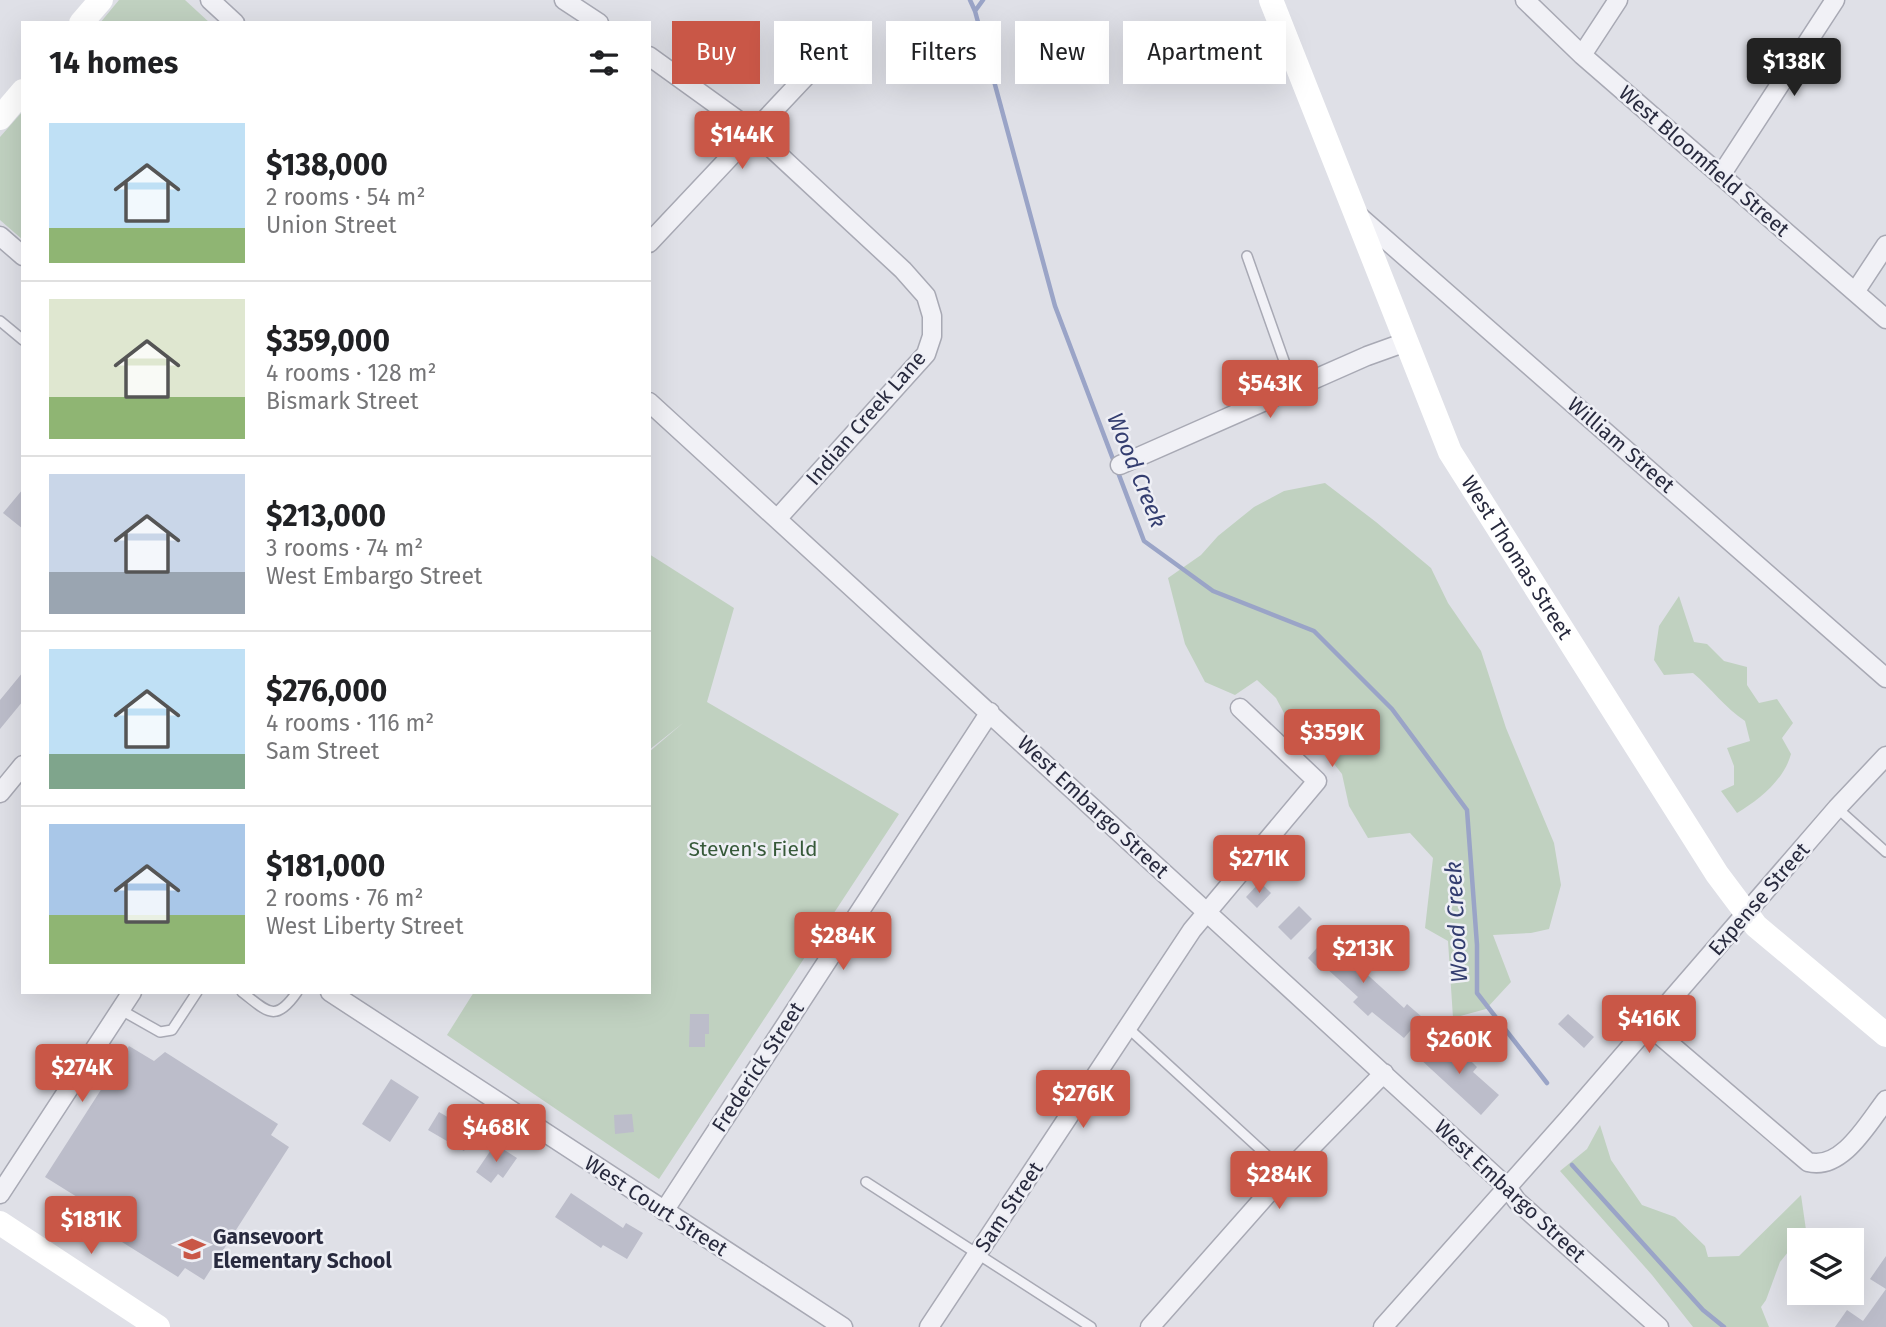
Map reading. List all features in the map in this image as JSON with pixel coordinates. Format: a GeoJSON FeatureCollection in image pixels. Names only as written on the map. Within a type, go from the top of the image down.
{"type":"FeatureCollection","features":[{"type":"Feature","properties":{"kind":"street"},"geometry":{"type":"LineString","coordinates":[[83,21],[101,0]]}},
{"type":"Feature","properties":{"kind":"street"},"geometry":{"type":"LineString","coordinates":[[211,0],[233,21]]}},
{"type":"Feature","properties":{"kind":"street"},"geometry":{"type":"LineString","coordinates":[[564,0],[596,21]]}},
{"type":"Feature","properties":{"kind":"street","name":"West Thomas Street"},"geometry":{"type":"LineString","coordinates":[[1271,0],[1451,452],[1717,874],[1746,915],[1886,1035]]}},
{"type":"Feature","properties":{"kind":"street","name":"West Bloomfield Street"},"geometry":{"type":"LineString","coordinates":[[1525,0],[1582,55],[1886,319]]}},
{"type":"Feature","properties":{"kind":"street"},"geometry":{"type":"LineString","coordinates":[[1582,55],[1618,0]]}},
{"type":"Feature","properties":{"kind":"street"},"geometry":{"type":"LineString","coordinates":[[1721,175],[1835,0]]}},
{"type":"Feature","properties":{"kind":"street","name":"Indian Creek Lane"},"geometry":{"type":"LineString","coordinates":[[651,57],[752,131],[903,270],[926,296],[932,316],[932,336],[926,354],[777,519]]}},
{"type":"Feature","properties":{"kind":"street"},"geometry":{"type":"LineString","coordinates":[[651,241],[798,84]]}},
{"type":"Feature","properties":{"kind":"street"},"geometry":{"type":"LineString","coordinates":[[0,118],[21,93]]}},
{"type":"Feature","properties":{"kind":"street","name":"William Street"},"geometry":{"type":"LineString","coordinates":[[1356,213],[1886,678]]}},
{"type":"Feature","properties":{"kind":"street"},"geometry":{"type":"LineString","coordinates":[[0,236],[21,254]]}},
{"type":"Feature","properties":{"kind":"street"},"geometry":{"type":"LineString","coordinates":[[1855,292],[1886,244]]}},
{"type":"Feature","properties":{"kind":"street"},"geometry":{"type":"LineString","coordinates":[[1119,465],[1406,342]]}},
{"type":"Feature","properties":{"kind":"street","name":"West Embargo Street"},"geometry":{"type":"LineString","coordinates":[[651,404],[1384,1073],[1507,1187],[1517,1201],[1659,1327]]}},
{"type":"Feature","properties":{"kind":"street","name":"Sam Street"},"geometry":{"type":"LineString","coordinates":[[929,1327],[1205,912],[1317,781],[1240,708]]}},
{"type":"Feature","properties":{"kind":"street","name":"Frederick Street"},"geometry":{"type":"LineString","coordinates":[[664,1211],[990,712]]}},
{"type":"Feature","properties":{"kind":"street","name":"Expense Street"},"geometry":{"type":"LineString","coordinates":[[1383,1327],[1837,808],[1886,756]]}},
{"type":"Feature","properties":{"kind":"street"},"geometry":{"type":"LineString","coordinates":[[1,790],[21,767]]}},
{"type":"Feature","properties":{"kind":"street"},"geometry":{"type":"LineString","coordinates":[[0,1194],[131,994]]}},
{"type":"Feature","properties":{"kind":"street","name":"West Court Street"},"geometry":{"type":"LineString","coordinates":[[333,994],[843,1327]]}},
{"type":"Feature","properties":{"kind":"street"},"geometry":{"type":"LineString","coordinates":[[1649,1026],[1808,1162],[1819,1165],[1837,1158],[1886,1100]]}},
{"type":"Feature","properties":{"kind":"street"},"geometry":{"type":"LineString","coordinates":[[1150,1327],[1286,1173],[1384,1073]]}},
{"type":"Feature","properties":{"kind":"street"},"geometry":{"type":"LineString","coordinates":[[0,1223],[158,1327]]}},
{"type":"Feature","properties":{"kind":"lane"},"geometry":{"type":"LineString","coordinates":[[1247,256],[1294,389]]}},
{"type":"Feature","properties":{"kind":"lane"},"geometry":{"type":"LineString","coordinates":[[0,321],[21,338]]}},
{"type":"Feature","properties":{"kind":"lane"},"geometry":{"type":"LineString","coordinates":[[1837,808],[1886,852]]}},
{"type":"Feature","properties":{"kind":"lane"},"geometry":{"type":"LineString","coordinates":[[121,1010],[160,1032],[172,1030],[196,994]]}},
{"type":"Feature","properties":{"kind":"lane"},"geometry":{"type":"LineString","coordinates":[[245,994],[268,1011],[280,1011],[288,1006],[296,994]]}},
{"type":"Feature","properties":{"kind":"lane"},"geometry":{"type":"LineString","coordinates":[[1128,1028],[1286,1173]]}},
{"type":"Feature","properties":{"kind":"lane"},"geometry":{"type":"LineString","coordinates":[[866,1182],[1091,1327]]}},
{"type":"Feature","properties":{"kind":"green space"},"geometry":{"type":"Polygon","coordinates":[[[119,0],[185,0],[208,21],[102,21],[119,0]]]}},
{"type":"Feature","properties":{"kind":"green space"},"geometry":{"type":"Polygon","coordinates":[[[21,113],[21,238],[0,220],[0,137],[21,113]]]}},
{"type":"Feature","properties":{"kind":"green space"},"geometry":{"type":"Polygon","coordinates":[[[1325,483],[1431,568],[1448,603],[1481,651],[1506,728],[1554,843],[1561,885],[1549,929],[1493,935],[1511,982],[1486,1009],[1453,1018],[1448,941],[1425,928],[1433,858],[1410,833],[1368,838],[1349,806],[1342,774],[1308,731],[1285,715],[1276,698],[1257,680],[1235,695],[1205,682],[1185,644],[1168,578],[1201,555],[1218,536],[1254,507],[1284,491],[1325,483]]]}},
{"type":"Feature","properties":{"kind":"green space","name":"Steven's Field"},"geometry":{"type":"Polygon","coordinates":[[[651,555],[734,608],[707,702],[899,814],[659,1179],[447,1035],[473,994],[651,994],[651,750],[683,723],[651,748],[651,555]]]}},
{"type":"Feature","properties":{"kind":"green space"},"geometry":{"type":"Polygon","coordinates":[[[1679,596],[1694,642],[1707,644],[1724,661],[1747,667],[1747,685],[1759,703],[1777,699],[1793,723],[1782,738],[1791,754],[1783,772],[1762,795],[1737,813],[1721,791],[1734,785],[1734,766],[1727,748],[1750,741],[1745,721],[1693,673],[1664,675],[1654,660],[1659,626],[1679,596]]]}},
{"type":"Feature","properties":{"kind":"green space"},"geometry":{"type":"Polygon","coordinates":[[[1600,1125],[1611,1160],[1642,1205],[1675,1217],[1705,1246],[1708,1257],[1739,1256],[1801,1195],[1806,1228],[1787,1228],[1787,1253],[1780,1262],[1761,1307],[1769,1327],[1693,1327],[1652,1275],[1560,1171],[1587,1149],[1600,1125]]]}},
{"type":"Feature","properties":{"kind":"building"},"geometry":{"type":"Polygon","coordinates":[[[21,491],[21,527],[3,513],[21,491]]]}},
{"type":"Feature","properties":{"kind":"building"},"geometry":{"type":"Polygon","coordinates":[[[21,674],[21,703],[0,729],[0,700],[21,674]]]}},
{"type":"Feature","properties":{"kind":"building"},"geometry":{"type":"Polygon","coordinates":[[[1260,882],[1271,893],[1257,908],[1246,897],[1260,882]]]}},
{"type":"Feature","properties":{"kind":"building"},"geometry":{"type":"Polygon","coordinates":[[[1299,906],[1312,919],[1291,940],[1278,927],[1299,906]]]}},
{"type":"Feature","properties":{"kind":"building"},"geometry":{"type":"Polygon","coordinates":[[[1330,933],[1350,952],[1356,946],[1368,957],[1359,967],[1404,1008],[1407,1004],[1422,1017],[1404,1038],[1372,1012],[1368,1016],[1353,1002],[1358,997],[1325,967],[1321,971],[1308,958],[1330,933]]]}},
{"type":"Feature","properties":{"kind":"building"},"geometry":{"type":"Polygon","coordinates":[[[690,1014],[709,1014],[709,1034],[705,1034],[705,1047],[689,1047],[690,1014]]]}},
{"type":"Feature","properties":{"kind":"building"},"geometry":{"type":"Polygon","coordinates":[[[1568,1014],[1594,1037],[1584,1048],[1558,1024],[1568,1014]]]}},
{"type":"Feature","properties":{"kind":"building"},"geometry":{"type":"Polygon","coordinates":[[[1435,1039],[1460,1060],[1465,1055],[1477,1067],[1473,1072],[1499,1095],[1481,1115],[1419,1058],[1435,1039]]]}},
{"type":"Feature","properties":{"kind":"building"},"geometry":{"type":"Polygon","coordinates":[[[129,1046],[154,1061],[165,1052],[278,1124],[271,1135],[289,1147],[204,1280],[185,1268],[178,1277],[106,1232],[114,1220],[45,1177],[129,1046]]]}},
{"type":"Feature","properties":{"kind":"building"},"geometry":{"type":"Polygon","coordinates":[[[391,1079],[419,1097],[390,1142],[362,1124],[391,1079]]]}},
{"type":"Feature","properties":{"kind":"building"},"geometry":{"type":"Polygon","coordinates":[[[439,1112],[475,1133],[464,1151],[428,1130],[439,1112]]]}},
{"type":"Feature","properties":{"kind":"building"},"geometry":{"type":"Polygon","coordinates":[[[632,1114],[634,1132],[615,1134],[614,1115],[632,1114]]]}},
{"type":"Feature","properties":{"kind":"building"},"geometry":{"type":"Polygon","coordinates":[[[495,1144],[517,1158],[503,1178],[498,1174],[491,1183],[476,1172],[495,1144]]]}},
{"type":"Feature","properties":{"kind":"building"},"geometry":{"type":"Polygon","coordinates":[[[571,1193],[623,1228],[626,1223],[643,1233],[627,1259],[603,1245],[601,1248],[555,1217],[571,1193]]]}},
{"type":"Feature","properties":{"kind":"building"},"geometry":{"type":"Polygon","coordinates":[[[1886,1256],[1886,1289],[1870,1279],[1886,1256]]]}},
{"type":"Feature","properties":{"kind":"building"},"geometry":{"type":"Polygon","coordinates":[[[1886,1289],[1886,1327],[1835,1327],[1847,1310],[1863,1321],[1886,1289]]]}},
{"type":"Feature","properties":{"kind":"waterway","name":"Wood Creek"},"geometry":{"type":"LineString","coordinates":[[970,0],[1055,306],[1144,541],[1213,591],[1314,631],[1392,709],[1467,810],[1477,945],[1477,993],[1547,1083]]}},
{"type":"Feature","properties":{"kind":"waterway"},"geometry":{"type":"LineString","coordinates":[[975,11],[983,0]]}},
{"type":"Feature","properties":{"kind":"waterway","name":"Wood Creek"},"geometry":{"type":"LineString","coordinates":[[1572,1165],[1703,1310],[1724,1327]]}},
{"type":"Feature","properties":{"kind":"place","name":"Gansevoort Elementary School"},"geometry":{"type":"Point","coordinates":[192,1249]}}]}
